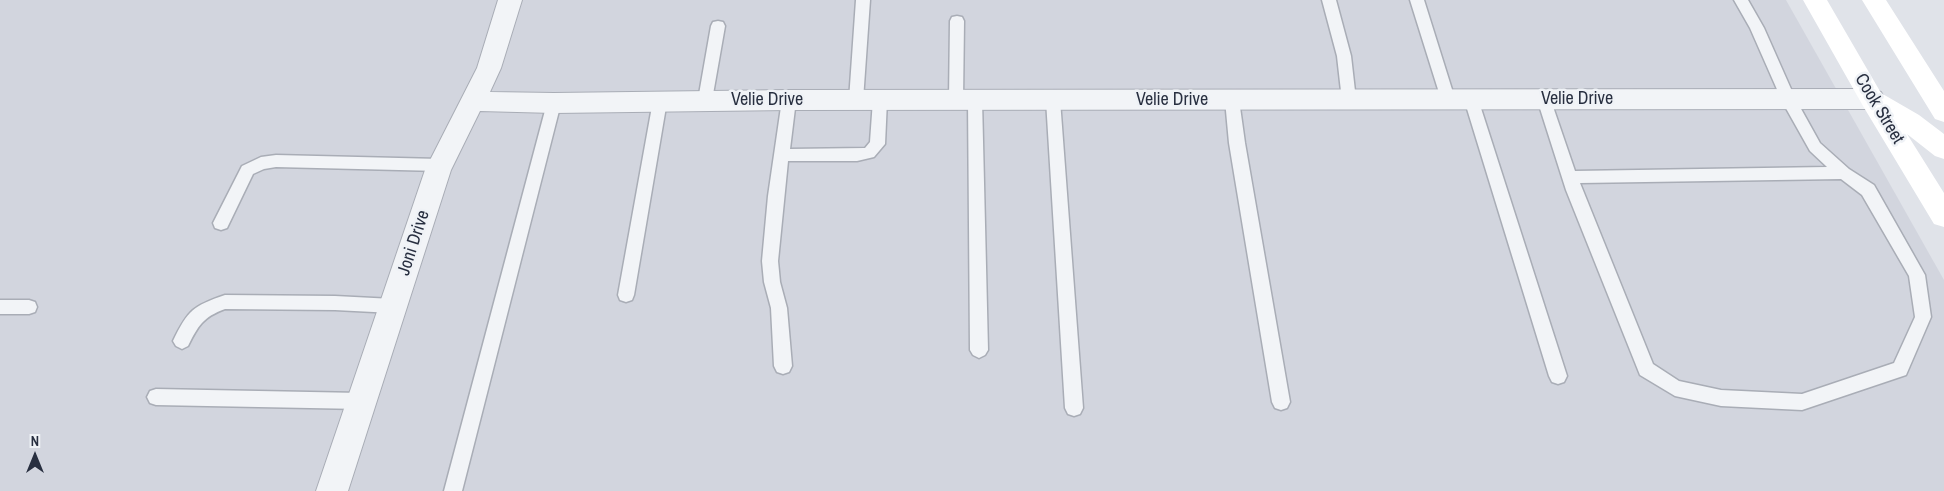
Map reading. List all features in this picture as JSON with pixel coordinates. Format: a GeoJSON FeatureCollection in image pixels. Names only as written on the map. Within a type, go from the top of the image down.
{"type":"FeatureCollection","features":[{"type":"Feature","properties":{"kind":"main road","name":"Cook Street"},"geometry":{"type":"LineString","coordinates":[[1815,0],[1872,99],[1944,216]]}},
{"type":"Feature","properties":{"kind":"main road"},"geometry":{"type":"LineString","coordinates":[[1874,0],[1944,112]]}},
{"type":"Feature","properties":{"kind":"main road"},"geometry":{"type":"LineString","coordinates":[[1872,99],[1910,122],[1944,149]]}},
{"type":"Feature","properties":{"kind":"street","name":"Joni Drive"},"geometry":{"type":"LineString","coordinates":[[332,491],[440,165],[489,68],[510,0]]}},
{"type":"Feature","properties":{"kind":"street","name":"Velie Drive"},"geometry":{"type":"LineString","coordinates":[[472,101],[554,103],[705,100],[1872,99]]}},
{"type":"Feature","properties":{"kind":"lane"},"geometry":{"type":"LineString","coordinates":[[781,155],[857,155],[869,153],[876,144],[868,100],[863,0]]}},
{"type":"Feature","properties":{"kind":"lane"},"geometry":{"type":"LineString","coordinates":[[1329,0],[1344,56],[1349,100]]}},
{"type":"Feature","properties":{"kind":"lane"},"geometry":{"type":"LineString","coordinates":[[1417,0],[1460,99],[1558,376]]}},
{"type":"Feature","properties":{"kind":"lane"},"geometry":{"type":"LineString","coordinates":[[1544,99],[1570,177],[1646,369],[1675,388],[1721,398],[1802,402],[1900,369],[1923,317],[1917,275],[1868,190],[1844,173],[1815,147],[1788,99],[1757,28],[1741,0]]}},
{"type":"Feature","properties":{"kind":"lane"},"geometry":{"type":"LineString","coordinates":[[958,21],[966,100],[979,350]]}},
{"type":"Feature","properties":{"kind":"lane"},"geometry":{"type":"LineString","coordinates":[[705,100],[718,26]]}},
{"type":"Feature","properties":{"kind":"lane"},"geometry":{"type":"LineString","coordinates":[[783,366],[779,308],[772,282],[770,261],[789,100]]}},
{"type":"Feature","properties":{"kind":"lane"},"geometry":{"type":"LineString","coordinates":[[1053,100],[1074,408]]}},
{"type":"Feature","properties":{"kind":"lane"},"geometry":{"type":"LineString","coordinates":[[1232,100],[1237,143],[1281,402]]}},
{"type":"Feature","properties":{"kind":"lane"},"geometry":{"type":"LineString","coordinates":[[626,295],[660,101]]}},
{"type":"Feature","properties":{"kind":"lane"},"geometry":{"type":"LineString","coordinates":[[453,491],[554,103]]}},
{"type":"Feature","properties":{"kind":"lane"},"geometry":{"type":"LineString","coordinates":[[221,223],[247,170],[261,163],[440,165]]}},
{"type":"Feature","properties":{"kind":"lane"},"geometry":{"type":"LineString","coordinates":[[1570,177],[1844,173]]}},
{"type":"Feature","properties":{"kind":"lane"},"geometry":{"type":"LineString","coordinates":[[182,341],[192,321],[205,309],[225,302],[335,303],[393,306]]}},
{"type":"Feature","properties":{"kind":"lane"},"geometry":{"type":"LineString","coordinates":[[0,307],[29,307]]}},
{"type":"Feature","properties":{"kind":"lane"},"geometry":{"type":"LineString","coordinates":[[156,397],[361,401]]}},
{"type":"Feature","properties":{"kind":"shaded area"},"geometry":{"type":"Polygon","coordinates":[[[0,0],[1786,0],[1944,280],[1944,491],[0,491],[0,0]]]}}]}
